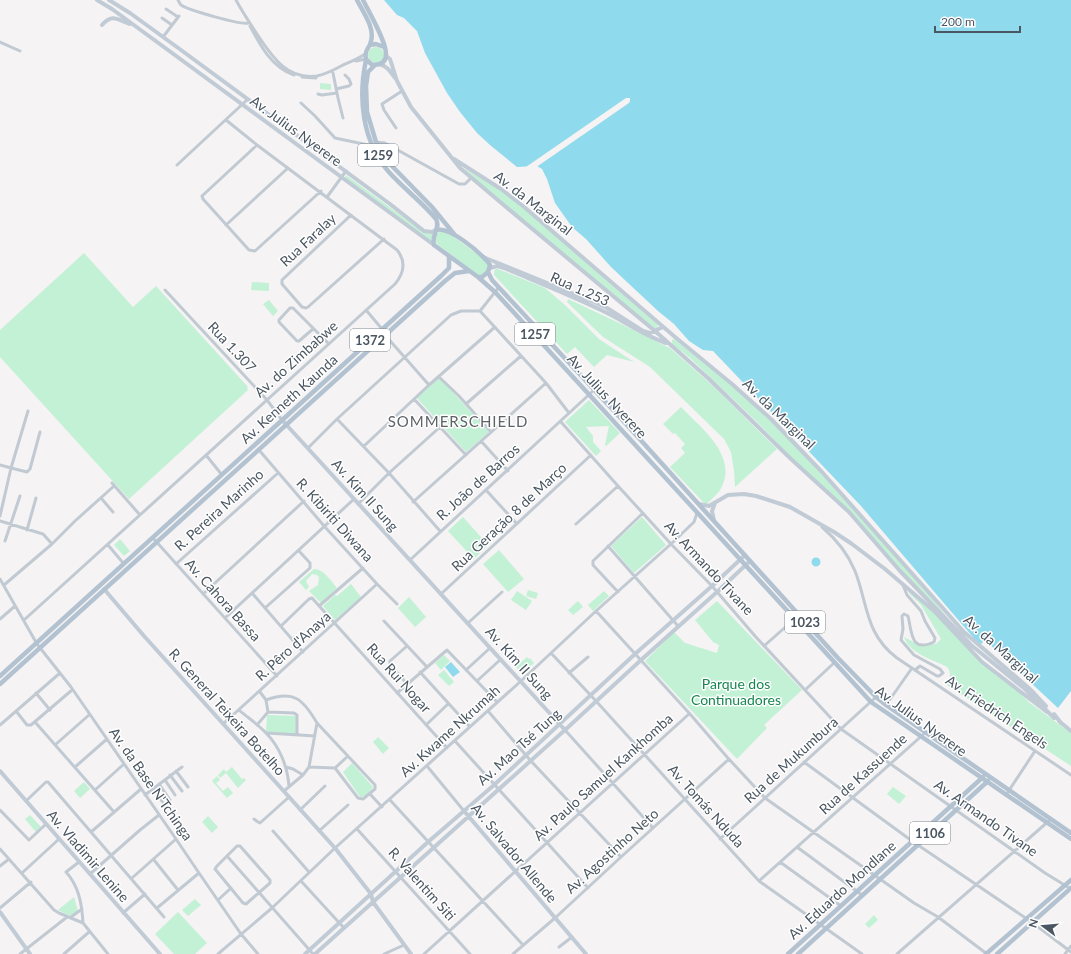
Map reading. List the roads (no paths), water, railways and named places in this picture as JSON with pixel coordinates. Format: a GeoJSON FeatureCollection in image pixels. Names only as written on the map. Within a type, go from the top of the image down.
{"type":"FeatureCollection","features":[{"type":"Feature","properties":{"kind":"main road","name":"Av. Julius Nyerere"},"geometry":{"type":"LineString","coordinates":[[97,0],[478,277],[527,325],[622,429],[657,463],[689,498],[698,512],[746,565],[876,697],[926,732],[1046,823],[1071,839]]}},
{"type":"Feature","properties":{"kind":"main road","name":"Av. Julius Nyerere"},"geometry":{"type":"LineString","coordinates":[[110,0],[346,171],[424,231],[432,232],[436,230]]}},
{"type":"Feature","properties":{"kind":"main road"},"geometry":{"type":"LineString","coordinates":[[357,0],[372,30],[372,42],[366,49],[366,57],[370,64],[384,66],[390,70],[397,81]]}},
{"type":"Feature","properties":{"kind":"main road","name":"Av. da Marginal"},"geometry":{"type":"LineString","coordinates":[[363,0],[379,32],[386,56],[390,59],[402,91],[411,107],[450,157],[471,178],[655,331],[709,379],[791,459],[849,512],[914,585],[971,645],[1036,699],[1054,718]]}},
{"type":"Feature","properties":{"kind":"main road"},"geometry":{"type":"LineString","coordinates":[[102,25],[112,18],[132,24]]}},
{"type":"Feature","properties":{"kind":"main road"},"geometry":{"type":"LineString","coordinates":[[370,46],[376,44],[384,47]]}},
{"type":"Feature","properties":{"kind":"main road"},"geometry":{"type":"LineString","coordinates":[[386,56],[384,61],[368,72],[366,86],[368,112],[374,144],[392,166],[432,207],[454,234]]}},
{"type":"Feature","properties":{"kind":"main road","name":"1259"},"geometry":{"type":"LineString","coordinates":[[366,57],[362,84],[362,102],[367,129],[387,170],[436,219],[438,222],[436,230]]}},
{"type":"Feature","properties":{"kind":"main road","name":"Av. da Marginal"},"geometry":{"type":"LineString","coordinates":[[450,157],[500,188],[523,206],[674,337],[732,384],[783,432],[832,484],[968,637],[1031,690],[1061,723]]}},
{"type":"Feature","properties":{"kind":"main road"},"geometry":{"type":"LineString","coordinates":[[434,245],[433,238],[436,230],[443,230],[454,234]]}},
{"type":"Feature","properties":{"kind":"main road","name":"Av. Julius Nyerere"},"geometry":{"type":"LineString","coordinates":[[454,234],[489,263],[490,278],[627,425],[657,463]]}},
{"type":"Feature","properties":{"kind":"main road","name":"Av. Kenneth Kaunda"},"geometry":{"type":"LineString","coordinates":[[39,646],[124,564],[447,271],[450,264],[449,256]]}},
{"type":"Feature","properties":{"kind":"main road"},"geometry":{"type":"LineString","coordinates":[[483,257],[607,308],[643,331],[650,333],[663,327]]}},
{"type":"Feature","properties":{"kind":"main road","name":"Rua 1.253"},"geometry":{"type":"LineString","coordinates":[[489,270],[498,266],[504,268],[580,300],[644,334],[668,344]]}},
{"type":"Feature","properties":{"kind":"main road"},"geometry":{"type":"LineString","coordinates":[[478,277],[482,276],[489,270]]}},
{"type":"Feature","properties":{"kind":"main road","name":"1372"},"geometry":{"type":"LineString","coordinates":[[385,335],[449,278],[459,272],[468,271]]}},
{"type":"Feature","properties":{"kind":"main road"},"geometry":{"type":"LineString","coordinates":[[527,325],[531,321]]}},
{"type":"Feature","properties":{"kind":"main road","name":"Av. Kenneth Kaunda"},"geometry":{"type":"LineString","coordinates":[[39,646],[157,543],[385,335]]}},
{"type":"Feature","properties":{"kind":"main road"},"geometry":{"type":"LineString","coordinates":[[668,344],[674,337]]}},
{"type":"Feature","properties":{"kind":"main road"},"geometry":{"type":"LineString","coordinates":[[558,359],[562,355]]}},
{"type":"Feature","properties":{"kind":"main road","name":"Av. Kim Il Sung"},"geometry":{"type":"LineString","coordinates":[[282,420],[432,585]]}},
{"type":"Feature","properties":{"kind":"main road"},"geometry":{"type":"LineString","coordinates":[[622,429],[627,425]]}},
{"type":"Feature","properties":{"kind":"main road","name":"Av. da Marginal"},"geometry":{"type":"LineString","coordinates":[[715,503],[728,495],[748,494],[776,502],[790,507],[815,521],[858,548],[934,611],[972,653],[998,676],[1071,731]]}},
{"type":"Feature","properties":{"kind":"main road","name":"Av. Julius Nyerere"},"geometry":{"type":"LineString","coordinates":[[689,498],[698,504],[745,555],[835,662],[871,702],[984,776]]}},
{"type":"Feature","properties":{"kind":"main road"},"geometry":{"type":"LineString","coordinates":[[698,504],[709,506],[715,503]]}},
{"type":"Feature","properties":{"kind":"main road"},"geometry":{"type":"LineString","coordinates":[[714,521],[712,511],[715,503]]}},
{"type":"Feature","properties":{"kind":"main road"},"geometry":{"type":"LineString","coordinates":[[714,530],[719,526]]}},
{"type":"Feature","properties":{"kind":"main road","name":"Av. Mao Tsé Tung"},"geometry":{"type":"LineString","coordinates":[[305,954],[428,842],[494,785],[635,654],[745,555]]}},
{"type":"Feature","properties":{"kind":"main road","name":"Av. Mao Tsé Tung"},"geometry":{"type":"LineString","coordinates":[[314,954],[565,730],[750,561]]}},
{"type":"Feature","properties":{"kind":"main road","name":"Av. Kim II Sung"},"geometry":{"type":"LineString","coordinates":[[432,585],[565,730]]}},
{"type":"Feature","properties":{"kind":"main road"},"geometry":{"type":"LineString","coordinates":[[911,591],[914,585]]}},
{"type":"Feature","properties":{"kind":"main road","name":"R. General Teixeira Botelho"},"geometry":{"type":"LineString","coordinates":[[104,589],[335,848],[371,894]]}},
{"type":"Feature","properties":{"kind":"main road"},"geometry":{"type":"LineString","coordinates":[[0,676],[39,646]]}},
{"type":"Feature","properties":{"kind":"main road"},"geometry":{"type":"LineString","coordinates":[[0,684],[39,646]]}},
{"type":"Feature","properties":{"kind":"main road"},"geometry":{"type":"LineString","coordinates":[[998,676],[1019,679]]}},
{"type":"Feature","properties":{"kind":"main road","name":"Av. Vladimir Lenine"},"geometry":{"type":"LineString","coordinates":[[0,771],[160,954]]}},
{"type":"Feature","properties":{"kind":"main road","name":"Av. Eduardo Mondlane"},"geometry":{"type":"LineString","coordinates":[[788,954],[984,776]]}},
{"type":"Feature","properties":{"kind":"main road","name":"Av. Eduardo Mondlane"},"geometry":{"type":"LineString","coordinates":[[798,954],[989,780]]}},
{"type":"Feature","properties":{"kind":"main road","name":"Av. Julius Nyerere"},"geometry":{"type":"LineString","coordinates":[[1007,793],[1051,819],[1071,833]]}},
{"type":"Feature","properties":{"kind":"main road","name":"Av. Salvador Allende"},"geometry":{"type":"LineString","coordinates":[[464,811],[586,954]]}},
{"type":"Feature","properties":{"kind":"main road"},"geometry":{"type":"LineString","coordinates":[[986,954],[1071,880]]}},
{"type":"Feature","properties":{"kind":"main road"},"geometry":{"type":"LineString","coordinates":[[997,954],[1071,889]]}},
{"type":"Feature","properties":{"kind":"main road"},"geometry":{"type":"LineString","coordinates":[[371,894],[373,902],[411,954]]}},
{"type":"Feature","properties":{"kind":"main road"},"geometry":{"type":"LineString","coordinates":[[0,912],[30,954]]}},
{"type":"Feature","properties":{"kind":"street"},"geometry":{"type":"LineString","coordinates":[[178,0],[183,6],[194,10],[241,23],[248,22]]}},
{"type":"Feature","properties":{"kind":"street"},"geometry":{"type":"LineString","coordinates":[[236,0],[267,55],[276,65],[286,72],[298,77],[321,77],[366,57]]}},
{"type":"Feature","properties":{"kind":"street"},"geometry":{"type":"LineString","coordinates":[[163,37],[178,17],[166,9]]}},
{"type":"Feature","properties":{"kind":"street"},"geometry":{"type":"LineString","coordinates":[[162,18],[172,25]]}},
{"type":"Feature","properties":{"kind":"street"},"geometry":{"type":"LineString","coordinates":[[248,22],[278,63],[298,75],[321,75],[366,57]]}},
{"type":"Feature","properties":{"kind":"street"},"geometry":{"type":"LineString","coordinates":[[0,42],[20,51]]}},
{"type":"Feature","properties":{"kind":"street"},"geometry":{"type":"LineString","coordinates":[[0,46],[4,44]]}},
{"type":"Feature","properties":{"kind":"street"},"geometry":{"type":"LineString","coordinates":[[333,72],[343,118]]}},
{"type":"Feature","properties":{"kind":"street"},"geometry":{"type":"LineString","coordinates":[[318,94],[322,95],[349,86],[351,84],[350,79],[346,75]]}},
{"type":"Feature","properties":{"kind":"street"},"geometry":{"type":"LineString","coordinates":[[396,128],[384,110],[382,104],[402,91]]}},
{"type":"Feature","properties":{"kind":"street"},"geometry":{"type":"LineString","coordinates":[[177,166],[248,99]]}},
{"type":"Feature","properties":{"kind":"street"},"geometry":{"type":"LineString","coordinates":[[301,103],[335,138],[374,144],[385,143],[456,183],[462,185],[471,178]]}},
{"type":"Feature","properties":{"kind":"street","name":"Av. do Zimbabwe"},"geometry":{"type":"LineString","coordinates":[[24,620],[399,279],[403,267],[400,253],[384,239],[257,145],[226,120]]}},
{"type":"Feature","properties":{"kind":"street"},"geometry":{"type":"LineString","coordinates":[[257,145],[202,196],[203,200],[251,251],[255,251],[321,192]]}},
{"type":"Feature","properties":{"kind":"street"},"geometry":{"type":"LineString","coordinates":[[226,225],[288,168]]}},
{"type":"Feature","properties":{"kind":"street"},"geometry":{"type":"LineString","coordinates":[[327,197],[346,171]]}},
{"type":"Feature","properties":{"kind":"street","name":"Rua Faralay"},"geometry":{"type":"LineString","coordinates":[[351,215],[281,281],[304,308],[308,307],[384,239]]}},
{"type":"Feature","properties":{"kind":"street"},"geometry":{"type":"LineString","coordinates":[[480,311],[499,287]]}},
{"type":"Feature","properties":{"kind":"street","name":"Rua 1.307"},"geometry":{"type":"LineString","coordinates":[[165,290],[266,400],[282,420]]}},
{"type":"Feature","properties":{"kind":"street"},"geometry":{"type":"LineString","coordinates":[[313,329],[298,342],[278,321],[292,308],[329,344]]}},
{"type":"Feature","properties":{"kind":"street"},"geometry":{"type":"LineString","coordinates":[[366,310],[382,329],[385,335],[429,385]]}},
{"type":"Feature","properties":{"kind":"street"},"geometry":{"type":"LineString","coordinates":[[308,448],[404,356],[451,315],[461,311],[480,311],[546,383],[569,413]]}},
{"type":"Feature","properties":{"kind":"street"},"geometry":{"type":"LineString","coordinates":[[364,446],[429,385],[495,327]]}},
{"type":"Feature","properties":{"kind":"street"},"geometry":{"type":"LineString","coordinates":[[466,404],[521,356]]}},
{"type":"Feature","properties":{"kind":"street"},"geometry":{"type":"LineString","coordinates":[[439,377],[491,432]]}},
{"type":"Feature","properties":{"kind":"street"},"geometry":{"type":"LineString","coordinates":[[413,502],[546,383]]}},
{"type":"Feature","properties":{"kind":"street","name":"R. João de Barros"},"geometry":{"type":"LineString","coordinates":[[410,560],[594,390]]}},
{"type":"Feature","properties":{"kind":"street"},"geometry":{"type":"LineString","coordinates":[[414,399],[466,456]]}},
{"type":"Feature","properties":{"kind":"street"},"geometry":{"type":"LineString","coordinates":[[0,516],[11,468],[28,411]]}},
{"type":"Feature","properties":{"kind":"street"},"geometry":{"type":"LineString","coordinates":[[337,419],[389,473],[440,531]]}},
{"type":"Feature","properties":{"kind":"street","name":"Av. Armando Tivane"},"geometry":{"type":"LineString","coordinates":[[561,422],[841,729],[1071,889]]}},
{"type":"Feature","properties":{"kind":"street"},"geometry":{"type":"LineString","coordinates":[[358,504],[389,473],[440,427]]}},
{"type":"Feature","properties":{"kind":"street"},"geometry":{"type":"LineString","coordinates":[[0,465],[26,472],[30,469],[40,432]]}},
{"type":"Feature","properties":{"kind":"street"},"geometry":{"type":"LineString","coordinates":[[481,441],[508,471]]}},
{"type":"Feature","properties":{"kind":"street","name":"R. Kibiriti Diwana"},"geometry":{"type":"LineString","coordinates":[[259,450],[325,527],[397,604]]}},
{"type":"Feature","properties":{"kind":"street"},"geometry":{"type":"LineString","coordinates":[[206,455],[222,475]]}},
{"type":"Feature","properties":{"kind":"street","name":"Rua Geração 8 de Março"},"geometry":{"type":"LineString","coordinates":[[441,594],[591,455]]}},
{"type":"Feature","properties":{"kind":"street","name":"R. Pereira Marinho"},"geometry":{"type":"LineString","coordinates":[[176,564],[278,473]]}},
{"type":"Feature","properties":{"kind":"street"},"geometry":{"type":"LineString","coordinates":[[4,585],[52,544],[101,498],[113,484],[140,515]]}},
{"type":"Feature","properties":{"kind":"street"},"geometry":{"type":"LineString","coordinates":[[576,524],[618,486]]}},
{"type":"Feature","properties":{"kind":"street"},"geometry":{"type":"LineString","coordinates":[[486,490],[517,524]]}},
{"type":"Feature","properties":{"kind":"street"},"geometry":{"type":"LineString","coordinates":[[5,541],[20,496]]}},
{"type":"Feature","properties":{"kind":"street"},"geometry":{"type":"LineString","coordinates":[[27,530],[36,498]]}},
{"type":"Feature","properties":{"kind":"street"},"geometry":{"type":"LineString","coordinates":[[101,498],[114,512]]}},
{"type":"Feature","properties":{"kind":"street"},"geometry":{"type":"LineString","coordinates":[[225,618],[354,499]]}},
{"type":"Feature","properties":{"kind":"street"},"geometry":{"type":"LineString","coordinates":[[202,594],[304,501]]}},
{"type":"Feature","properties":{"kind":"street","name":"Av. Kwame Nkrumah"},"geometry":{"type":"LineString","coordinates":[[218,954],[272,908],[335,848],[390,800],[671,544],[694,522],[698,512]]}},
{"type":"Feature","properties":{"kind":"street"},"geometry":{"type":"LineString","coordinates":[[618,592],[593,565],[593,561],[643,513]]}},
{"type":"Feature","properties":{"kind":"street"},"geometry":{"type":"LineString","coordinates":[[0,521],[43,534],[52,544]]}},
{"type":"Feature","properties":{"kind":"street","name":"Av. Friedrich Engels"},"geometry":{"type":"LineString","coordinates":[[815,521],[837,542],[850,561],[858,581],[867,616],[877,636],[893,656],[1071,775]]}},
{"type":"Feature","properties":{"kind":"street"},"geometry":{"type":"LineString","coordinates":[[694,522],[708,522]]}},
{"type":"Feature","properties":{"kind":"street","name":"Av. Cahora Bassa"},"geometry":{"type":"LineString","coordinates":[[153,538],[277,676]]}},
{"type":"Feature","properties":{"kind":"street"},"geometry":{"type":"LineString","coordinates":[[108,545],[124,564]]}},
{"type":"Feature","properties":{"kind":"street"},"geometry":{"type":"LineString","coordinates":[[608,546],[678,626]]}},
{"type":"Feature","properties":{"kind":"street"},"geometry":{"type":"LineString","coordinates":[[265,608],[310,568],[310,563],[299,551]]}},
{"type":"Feature","properties":{"kind":"street"},"geometry":{"type":"LineString","coordinates":[[280,626],[309,599],[312,598],[319,606],[362,568]]}},
{"type":"Feature","properties":{"kind":"street","name":"Av. da Base N'Tchinga"},"geometry":{"type":"LineString","coordinates":[[0,579],[14,606],[39,646],[107,739],[144,795],[241,934],[258,954]]}},
{"type":"Feature","properties":{"kind":"street","name":"R. Pêro d'Anaya"},"geometry":{"type":"LineString","coordinates":[[223,724],[260,692],[377,584]]}},
{"type":"Feature","properties":{"kind":"street"},"geometry":{"type":"LineString","coordinates":[[883,710],[913,669],[920,666],[937,676],[943,673],[940,669],[911,654],[900,640],[904,629],[902,616],[904,614],[908,616],[912,639],[914,642],[928,644],[934,642],[935,638],[925,622],[921,611],[907,595],[902,584]]}},
{"type":"Feature","properties":{"kind":"street"},"geometry":{"type":"LineString","coordinates":[[468,623],[502,592]]}},
{"type":"Feature","properties":{"kind":"street"},"geometry":{"type":"LineString","coordinates":[[252,593],[303,652]]}},
{"type":"Feature","properties":{"kind":"street"},"geometry":{"type":"LineString","coordinates":[[0,619],[14,606]]}},
{"type":"Feature","properties":{"kind":"street","name":"Rua Rui Nogar"},"geometry":{"type":"LineString","coordinates":[[319,606],[447,748]]}},
{"type":"Feature","properties":{"kind":"street"},"geometry":{"type":"LineString","coordinates":[[596,611],[728,758],[766,798],[880,879],[938,918],[986,954]]}},
{"type":"Feature","properties":{"kind":"street"},"geometry":{"type":"LineString","coordinates":[[764,646],[797,617]]}},
{"type":"Feature","properties":{"kind":"street"},"geometry":{"type":"LineString","coordinates":[[384,621],[426,667]]}},
{"type":"Feature","properties":{"kind":"street"},"geometry":{"type":"LineString","coordinates":[[407,646],[390,661],[390,664],[407,684]]}},
{"type":"Feature","properties":{"kind":"street"},"geometry":{"type":"LineString","coordinates":[[466,670],[490,648]]}},
{"type":"Feature","properties":{"kind":"street"},"geometry":{"type":"LineString","coordinates":[[398,692],[447,650],[497,702]]}},
{"type":"Feature","properties":{"kind":"street","name":"Av. Tomás Nduda"},"geometry":{"type":"LineString","coordinates":[[551,653],[645,754],[759,881],[862,954]]}},
{"type":"Feature","properties":{"kind":"street"},"geometry":{"type":"LineString","coordinates":[[569,672],[588,656]]}},
{"type":"Feature","properties":{"kind":"street"},"geometry":{"type":"LineString","coordinates":[[477,681],[500,659]]}},
{"type":"Feature","properties":{"kind":"street"},"geometry":{"type":"LineString","coordinates":[[805,690],[835,662]]}},
{"type":"Feature","properties":{"kind":"street"},"geometry":{"type":"LineString","coordinates":[[420,672],[470,727]]}},
{"type":"Feature","properties":{"kind":"street"},"geometry":{"type":"LineString","coordinates":[[0,725],[60,673]]}},
{"type":"Feature","properties":{"kind":"street"},"geometry":{"type":"LineString","coordinates":[[16,711],[27,725],[31,725],[72,690]]}},
{"type":"Feature","properties":{"kind":"street"},"geometry":{"type":"LineString","coordinates":[[257,725],[268,712],[266,700],[260,692]]}},
{"type":"Feature","properties":{"kind":"street"},"geometry":{"type":"LineString","coordinates":[[36,693],[50,710]]}},
{"type":"Feature","properties":{"kind":"street"},"geometry":{"type":"LineString","coordinates":[[266,700],[276,696],[287,695],[298,698],[317,723],[374,785],[375,789],[363,799],[358,798],[335,768]]}},
{"type":"Feature","properties":{"kind":"street","name":"Rua de Mukumbura"},"geometry":{"type":"LineString","coordinates":[[720,839],[876,697]]}},
{"type":"Feature","properties":{"kind":"street"},"geometry":{"type":"LineString","coordinates":[[426,725],[448,704]]}},
{"type":"Feature","properties":{"kind":"street"},"geometry":{"type":"LineString","coordinates":[[239,710],[267,733],[280,752],[286,767],[289,788]]}},
{"type":"Feature","properties":{"kind":"street"},"geometry":{"type":"LineString","coordinates":[[488,711],[530,760],[621,857]]}},
{"type":"Feature","properties":{"kind":"street"},"geometry":{"type":"LineString","coordinates":[[268,712],[294,713],[297,715],[297,735]]}},
{"type":"Feature","properties":{"kind":"street","name":"Av. Paulo Samuel Kankhomba"},"geometry":{"type":"LineString","coordinates":[[424,954],[690,714]]}},
{"type":"Feature","properties":{"kind":"street"},"geometry":{"type":"LineString","coordinates":[[55,745],[90,715]]}},
{"type":"Feature","properties":{"kind":"street"},"geometry":{"type":"LineString","coordinates":[[35,722],[114,812]]}},
{"type":"Feature","properties":{"kind":"street"},"geometry":{"type":"LineString","coordinates":[[284,791],[303,775],[309,767],[317,723]]}},
{"type":"Feature","properties":{"kind":"street","name":"Av. Kim II Sung"},"geometry":{"type":"LineString","coordinates":[[565,730],[653,828]]}},
{"type":"Feature","properties":{"kind":"street","name":"Rua de Kassuende"},"geometry":{"type":"LineString","coordinates":[[797,847],[926,732]]}},
{"type":"Feature","properties":{"kind":"street"},"geometry":{"type":"LineString","coordinates":[[267,733],[315,736]]}},
{"type":"Feature","properties":{"kind":"street"},"geometry":{"type":"LineString","coordinates":[[75,767],[107,739]]}},
{"type":"Feature","properties":{"kind":"street"},"geometry":{"type":"LineString","coordinates":[[455,741],[588,888]]}},
{"type":"Feature","properties":{"kind":"street"},"geometry":{"type":"LineString","coordinates":[[1007,793],[1035,751]]}},
{"type":"Feature","properties":{"kind":"street"},"geometry":{"type":"LineString","coordinates":[[309,767],[335,768],[348,756]]}},
{"type":"Feature","properties":{"kind":"street","name":"Av. Agostinho Neto"},"geometry":{"type":"LineString","coordinates":[[513,954],[588,888],[728,758]]}},
{"type":"Feature","properties":{"kind":"street"},"geometry":{"type":"LineString","coordinates":[[804,762],[958,874],[976,884],[1033,923],[1070,951]]}},
{"type":"Feature","properties":{"kind":"street"},"geometry":{"type":"LineString","coordinates":[[95,790],[124,764]]}},
{"type":"Feature","properties":{"kind":"street","name":"Av. Salvador Allende"},"geometry":{"type":"LineString","coordinates":[[427,766],[464,811]]}},
{"type":"Feature","properties":{"kind":"street"},"geometry":{"type":"LineString","coordinates":[[144,795],[182,767]]}},
{"type":"Feature","properties":{"kind":"street"},"geometry":{"type":"LineString","coordinates":[[286,767],[303,775]]}},
{"type":"Feature","properties":{"kind":"street"},"geometry":{"type":"LineString","coordinates":[[176,771],[188,787]]}},
{"type":"Feature","properties":{"kind":"street"},"geometry":{"type":"LineString","coordinates":[[170,775],[182,791]]}},
{"type":"Feature","properties":{"kind":"street"},"geometry":{"type":"LineString","coordinates":[[164,780],[175,796]]}},
{"type":"Feature","properties":{"kind":"street"},"geometry":{"type":"LineString","coordinates":[[26,801],[46,782],[48,782],[164,917]]}},
{"type":"Feature","properties":{"kind":"street"},"geometry":{"type":"LineString","coordinates":[[159,784],[170,800]]}},
{"type":"Feature","properties":{"kind":"street"},"geometry":{"type":"LineString","coordinates":[[300,810],[326,786]]}},
{"type":"Feature","properties":{"kind":"street"},"geometry":{"type":"LineString","coordinates":[[153,788],[164,804]]}},
{"type":"Feature","properties":{"kind":"street"},"geometry":{"type":"LineString","coordinates":[[91,832],[141,789]]}},
{"type":"Feature","properties":{"kind":"street"},"geometry":{"type":"LineString","coordinates":[[370,794],[382,807]]}},
{"type":"Feature","properties":{"kind":"street"},"geometry":{"type":"LineString","coordinates":[[254,819],[260,823],[288,797]]}},
{"type":"Feature","properties":{"kind":"street"},"geometry":{"type":"LineString","coordinates":[[390,800],[523,945]]}},
{"type":"Feature","properties":{"kind":"street"},"geometry":{"type":"LineString","coordinates":[[319,831],[348,805]]}},
{"type":"Feature","properties":{"kind":"street"},"geometry":{"type":"LineString","coordinates":[[0,810],[29,840],[46,824]]}},
{"type":"Feature","properties":{"kind":"street"},"geometry":{"type":"LineString","coordinates":[[90,874],[159,815]]}},
{"type":"Feature","properties":{"kind":"street"},"geometry":{"type":"LineString","coordinates":[[897,954],[1051,819]]}},
{"type":"Feature","properties":{"kind":"street","name":"R. Valentim Siti"},"geometry":{"type":"LineString","coordinates":[[357,829],[470,954]]}},
{"type":"Feature","properties":{"kind":"street"},"geometry":{"type":"LineString","coordinates":[[273,831],[310,872]]}},
{"type":"Feature","properties":{"kind":"street"},"geometry":{"type":"LineString","coordinates":[[22,873],[59,839]]}},
{"type":"Feature","properties":{"kind":"street"},"geometry":{"type":"LineString","coordinates":[[132,878],[176,839]]}},
{"type":"Feature","properties":{"kind":"street"},"geometry":{"type":"LineString","coordinates":[[236,846],[240,846],[270,879],[270,883],[246,904],[243,903],[231,888],[215,869],[236,846]]}},
{"type":"Feature","properties":{"kind":"street"},"geometry":{"type":"LineString","coordinates":[[759,881],[797,847],[862,895]]}},
{"type":"Feature","properties":{"kind":"street"},"geometry":{"type":"LineString","coordinates":[[0,849],[31,882],[54,910],[83,923]]}},
{"type":"Feature","properties":{"kind":"street"},"geometry":{"type":"LineString","coordinates":[[227,856],[314,954]]}},
{"type":"Feature","properties":{"kind":"street"},"geometry":{"type":"LineString","coordinates":[[0,866],[9,859]]}},
{"type":"Feature","properties":{"kind":"street"},"geometry":{"type":"LineString","coordinates":[[154,860],[178,890]]}},
{"type":"Feature","properties":{"kind":"street"},"geometry":{"type":"LineString","coordinates":[[79,862],[66,872],[73,879],[82,909],[83,923],[108,954]]}},
{"type":"Feature","properties":{"kind":"street"},"geometry":{"type":"LineString","coordinates":[[780,862],[841,906]]}},
{"type":"Feature","properties":{"kind":"street"},"geometry":{"type":"LineString","coordinates":[[157,908],[199,873]]}},
{"type":"Feature","properties":{"kind":"street"},"geometry":{"type":"LineString","coordinates":[[301,881],[344,928]]}},
{"type":"Feature","properties":{"kind":"street"},"geometry":{"type":"LineString","coordinates":[[0,908],[31,882]]}},
{"type":"Feature","properties":{"kind":"street"},"geometry":{"type":"LineString","coordinates":[[218,900],[231,888]]}},
{"type":"Feature","properties":{"kind":"street"},"geometry":{"type":"LineString","coordinates":[[123,913],[145,894]]}},
{"type":"Feature","properties":{"kind":"street"},"geometry":{"type":"LineString","coordinates":[[71,917],[82,909]]}},
{"type":"Feature","properties":{"kind":"street"},"geometry":{"type":"LineString","coordinates":[[20,954],[67,917]]}},
{"type":"Feature","properties":{"kind":"street"},"geometry":{"type":"LineString","coordinates":[[64,954],[89,932]]}},
{"type":"Feature","properties":{"kind":"street"},"geometry":{"type":"LineString","coordinates":[[559,947],[572,937]]}},
{"type":"Feature","properties":{"kind":"street"},"geometry":{"type":"LineString","coordinates":[[384,954],[404,945]]}},
{"type":"Feature","properties":{"kind":"street"},"geometry":{"type":"LineString","coordinates":[[1065,954],[1070,951],[1071,946]]}},
{"type":"Feature","properties":{"kind":"water"},"geometry":{"type":"Polygon","coordinates":[[[384,0],[1071,0],[1071,691],[1058,708],[985,640],[981,644],[978,643],[861,506],[713,351],[703,350],[689,341],[674,324],[611,267],[586,239],[572,227],[555,203],[542,169],[537,166],[517,167],[477,133],[447,93],[425,53],[417,31],[404,18],[397,15],[384,0]]]}},
{"type":"Feature","properties":{"kind":"water"},"geometry":{"type":"Polygon","coordinates":[[[816,557],[821,562],[816,567],[811,562],[816,557]]]}},
{"type":"Feature","properties":{"kind":"water"},"geometry":{"type":"Polygon","coordinates":[[[451,662],[460,672],[453,677],[445,667],[451,662]]]}},
{"type":"Feature","properties":{"kind":"district","name":"SOMMERSCHIELD"},"geometry":{"type":"Point","coordinates":[458,422]}},
{"type":"Feature","properties":{"kind":"park label","name":"Parque dos Continuadores"},"geometry":{"type":"Point","coordinates":[736,692]}}]}
